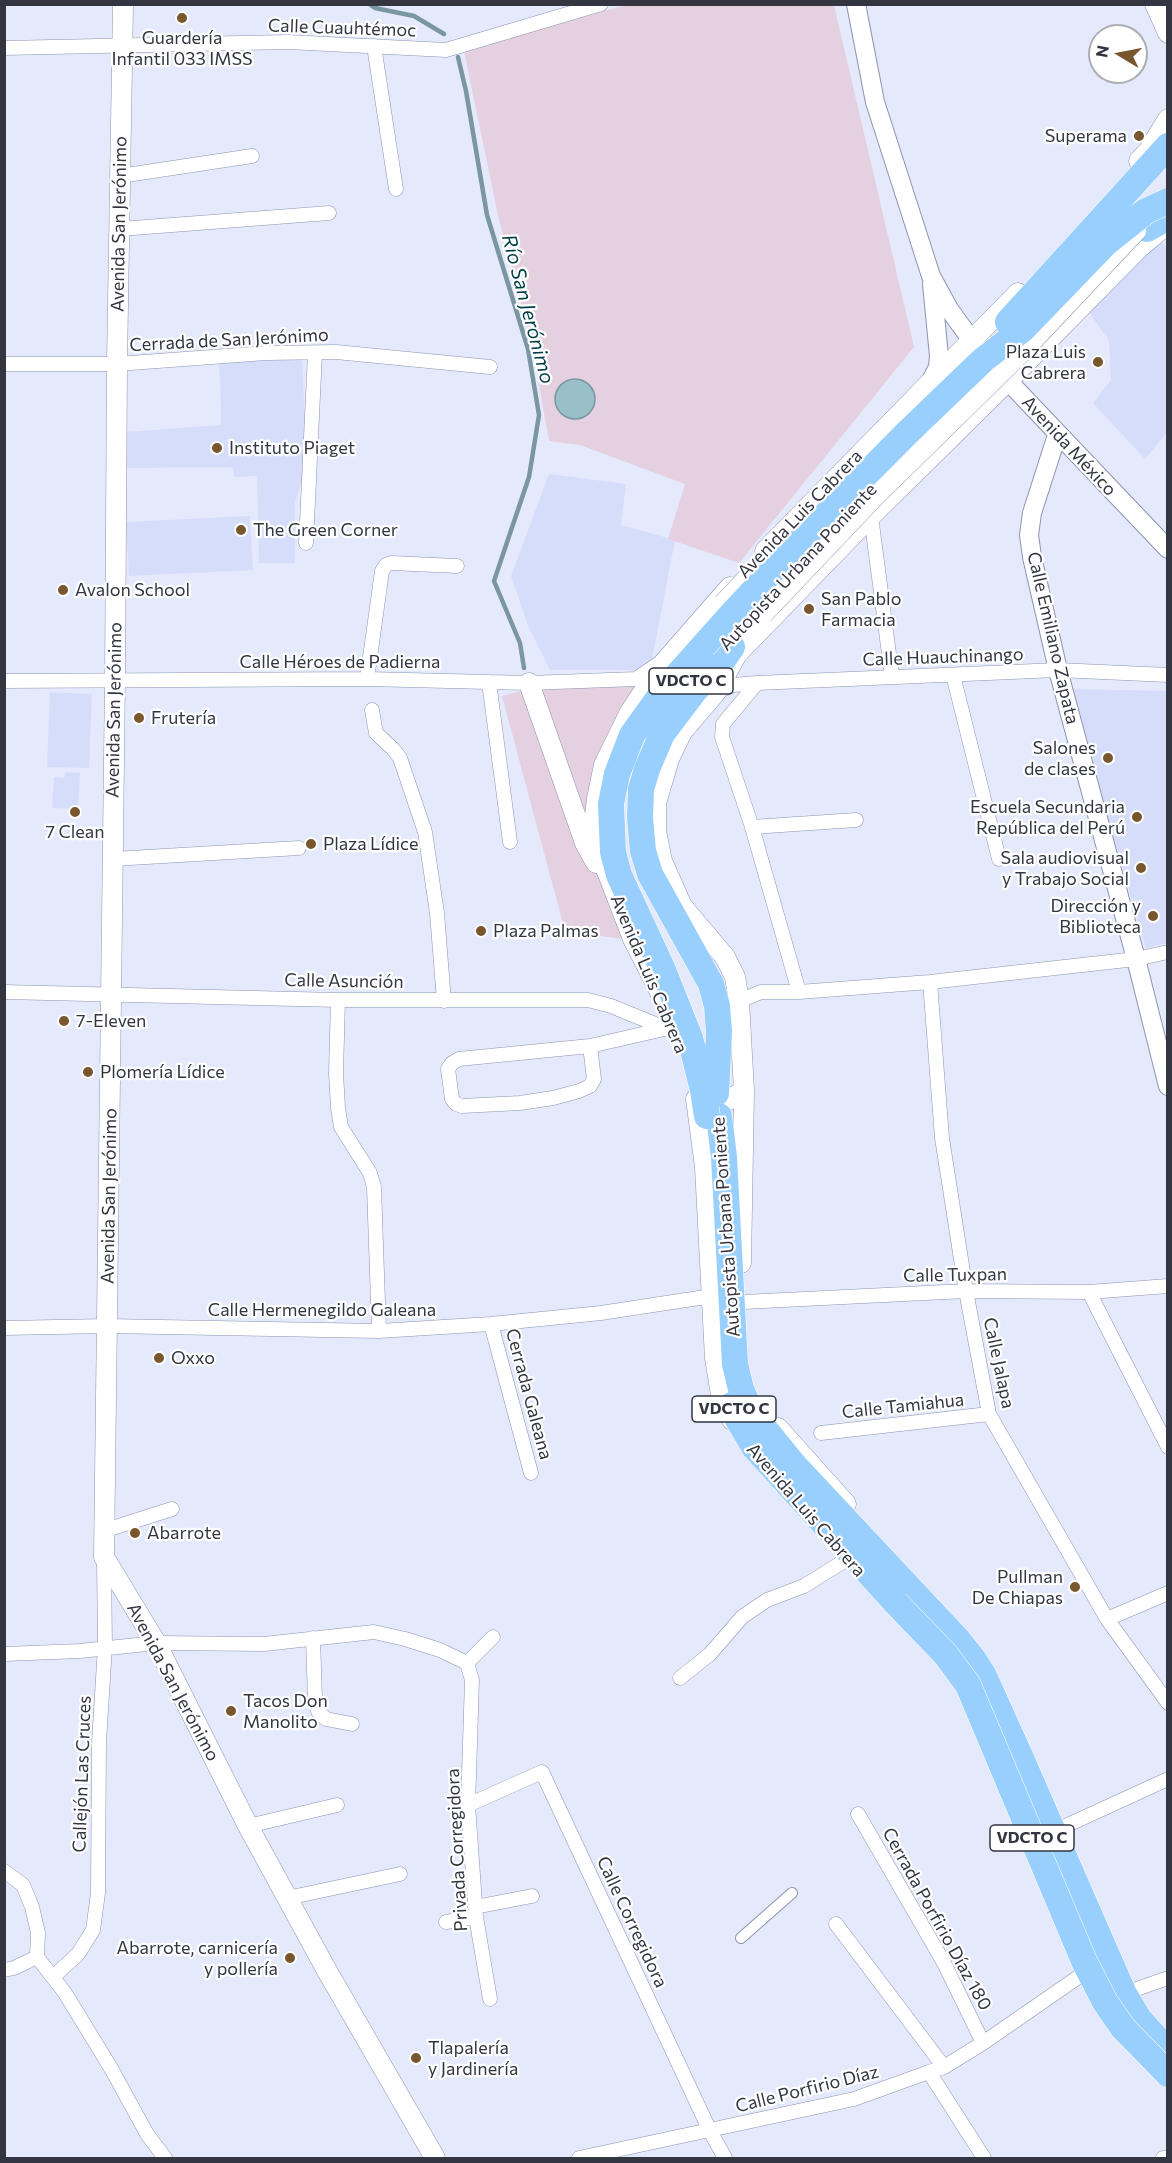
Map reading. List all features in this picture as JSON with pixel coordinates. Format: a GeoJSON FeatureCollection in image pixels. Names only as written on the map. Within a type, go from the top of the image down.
{"type":"FeatureCollection","features":[{"type":"Feature","properties":{"kind":"highway"},"geometry":{"type":"LineString","coordinates":[[977,350],[1014,313],[1158,148]]}},
{"type":"Feature","properties":{"kind":"highway"},"geometry":{"type":"LineString","coordinates":[[977,350],[1023,329],[1106,243],[1146,212],[1165,210]]}},
{"type":"Feature","properties":{"kind":"highway","name":"Autopista Urbana Poniente"},"geometry":{"type":"LineString","coordinates":[[1165,210],[1021,344],[869,491],[731,636],[668,707],[642,748],[627,800],[624,829],[626,851],[635,878],[687,994],[705,1045],[706,1096],[724,1156],[735,1364],[741,1389],[751,1412],[794,1465],[959,1641],[974,1660],[984,1676],[1021,1758],[1124,1994],[1139,2019],[1167,2051]]}},
{"type":"Feature","properties":{"kind":"highway","name":"Autopista Urbana Poniente"},"geometry":{"type":"LineString","coordinates":[[977,350],[701,648],[648,711],[632,735],[618,774],[611,804],[613,852],[619,874],[663,970],[690,1038],[704,1090],[712,1157],[722,1365],[737,1418],[754,1447],[896,1604],[946,1654],[968,1685],[1084,1961],[1105,2002],[1123,2028],[1167,2074]]}},
{"type":"Feature","properties":{"kind":"highway"},"geometry":{"type":"LineString","coordinates":[[706,1096],[719,1032],[717,1006],[711,984],[650,874],[643,851],[640,818],[641,789],[662,734],[696,689],[727,662]]}},
{"type":"Feature","properties":{"kind":"main road","name":"Avenida San Jerónimo"},"geometry":{"type":"LineString","coordinates":[[123,4],[104,1557],[156,1643],[287,1898],[435,2158]]}},
{"type":"Feature","properties":{"kind":"main road"},"geometry":{"type":"LineString","coordinates":[[1155,4],[1167,33]]}},
{"type":"Feature","properties":{"kind":"main road"},"geometry":{"type":"LineString","coordinates":[[1158,148],[1167,119]]}},
{"type":"Feature","properties":{"kind":"main road"},"geometry":{"type":"LineString","coordinates":[[611,750],[667,671],[723,604],[795,529],[1110,225],[1167,161]]}},
{"type":"Feature","properties":{"kind":"main road","name":"Avenida Luis Cabrera"},"geometry":{"type":"LineString","coordinates":[[735,977],[693,946],[666,922],[638,864],[633,846],[634,801],[639,773],[658,732],[677,705],[727,662],[1139,248],[1165,210]]}},
{"type":"Feature","properties":{"kind":"main road","name":"Avenida Luis Cabrera"},"geometry":{"type":"LineString","coordinates":[[1165,210],[875,496],[763,614],[727,662],[675,745],[662,778],[656,803],[656,831],[662,861],[682,906],[725,957],[735,977],[739,1001],[744,1091],[741,1247],[745,1364],[751,1384],[762,1409],[979,1656],[1014,1718],[1061,1828],[1106,1945],[1128,1992],[1146,2018],[1167,2041]]}},
{"type":"Feature","properties":{"kind":"main road","name":"Avenida Luis Cabrera"},"geometry":{"type":"LineString","coordinates":[[977,350],[930,384],[887,424],[728,588],[669,657],[630,712],[611,750],[604,765],[595,815],[598,842],[633,939],[661,993],[670,1031],[706,1096],[705,1167],[710,1234],[711,1298],[720,1386],[729,1415],[742,1437],[769,1471],[967,1685],[1087,1971],[1118,2027],[1141,2055],[1167,2080]]}},
{"type":"Feature","properties":{"kind":"main road"},"geometry":{"type":"LineString","coordinates":[[887,424],[906,424],[915,429],[924,440],[924,453],[918,469]]}},
{"type":"Feature","properties":{"kind":"main road"},"geometry":{"type":"LineString","coordinates":[[529,683],[585,843],[618,901]]}},
{"type":"Feature","properties":{"kind":"main road"},"geometry":{"type":"LineString","coordinates":[[706,1096],[721,1104],[744,1091]]}},
{"type":"Feature","properties":{"kind":"street","name":"Calle Cuauhtémoc"},"geometry":{"type":"LineString","coordinates":[[4,48],[288,42],[446,50],[601,4]]}},
{"type":"Feature","properties":{"kind":"street"},"geometry":{"type":"LineString","coordinates":[[856,4],[875,102],[931,276],[939,356],[938,367],[930,384]]}},
{"type":"Feature","properties":{"kind":"street"},"geometry":{"type":"LineString","coordinates":[[374,46],[396,189]]}},
{"type":"Feature","properties":{"kind":"street"},"geometry":{"type":"LineString","coordinates":[[120,176],[252,156]]}},
{"type":"Feature","properties":{"kind":"street"},"geometry":{"type":"LineString","coordinates":[[120,229],[329,213]]}},
{"type":"Feature","properties":{"kind":"street","name":"Avenida México"},"geometry":{"type":"LineString","coordinates":[[931,276],[949,309],[977,350],[1167,549]]}},
{"type":"Feature","properties":{"kind":"street","name":"Cerrada de San Jerónimo"},"geometry":{"type":"LineString","coordinates":[[4,364],[117,364],[266,353],[336,352],[490,367]]}},
{"type":"Feature","properties":{"kind":"street"},"geometry":{"type":"LineString","coordinates":[[306,543],[315,353]]}},
{"type":"Feature","properties":{"kind":"street","name":"Calle Emiliano Zapata"},"geometry":{"type":"LineString","coordinates":[[1057,435],[1032,513],[1029,536],[1032,557],[1058,670],[1136,959],[1167,1086]]}},
{"type":"Feature","properties":{"kind":"street"},"geometry":{"type":"LineString","coordinates":[[871,516],[892,677]]}},
{"type":"Feature","properties":{"kind":"street"},"geometry":{"type":"LineString","coordinates":[[367,679],[382,571],[386,565],[391,563],[458,566]]}},
{"type":"Feature","properties":{"kind":"street","name":"Calle Héroes de Padierna"},"geometry":{"type":"LineString","coordinates":[[4,681],[367,679],[529,683],[636,679],[669,657]]}},
{"type":"Feature","properties":{"kind":"street","name":"Calle Huauchinango"},"geometry":{"type":"LineString","coordinates":[[727,662],[733,684],[1058,670],[1167,675]]}},
{"type":"Feature","properties":{"kind":"street"},"geometry":{"type":"LineString","coordinates":[[953,675],[999,859]]}},
{"type":"Feature","properties":{"kind":"street"},"geometry":{"type":"LineString","coordinates":[[489,682],[510,842]]}},
{"type":"Feature","properties":{"kind":"street"},"geometry":{"type":"LineString","coordinates":[[756,683],[723,724],[722,736],[752,827],[799,992]]}},
{"type":"Feature","properties":{"kind":"street"},"geometry":{"type":"LineString","coordinates":[[372,710],[376,734],[400,758],[425,832],[437,913],[444,1001]]}},
{"type":"Feature","properties":{"kind":"street"},"geometry":{"type":"LineString","coordinates":[[752,827],[856,820]]}},
{"type":"Feature","properties":{"kind":"street"},"geometry":{"type":"LineString","coordinates":[[112,860],[299,848]]}},
{"type":"Feature","properties":{"kind":"street"},"geometry":{"type":"LineString","coordinates":[[739,1001],[761,992],[799,992],[930,982],[1136,959],[1167,952]]}},
{"type":"Feature","properties":{"kind":"street","name":"Calle Jalapa"},"geometry":{"type":"LineString","coordinates":[[930,982],[942,1138],[966,1291],[989,1414],[1107,1619],[1167,1703]]}},
{"type":"Feature","properties":{"kind":"street","name":"Calle Asunción"},"geometry":{"type":"LineString","coordinates":[[4,992],[338,1000],[588,1000],[611,1006],[670,1031]]}},
{"type":"Feature","properties":{"kind":"street"},"geometry":{"type":"LineString","coordinates":[[338,1000],[336,1073],[338,1108],[342,1127],[370,1173],[374,1187],[379,1331]]}},
{"type":"Feature","properties":{"kind":"street"},"geometry":{"type":"LineString","coordinates":[[593,1046],[594,1079],[590,1086],[579,1091],[553,1098],[462,1106],[456,1104],[452,1099],[448,1069],[459,1059],[593,1046],[670,1031]]}},
{"type":"Feature","properties":{"kind":"street","name":"Calle Tuxpan"},"geometry":{"type":"LineString","coordinates":[[743,1302],[966,1291],[1089,1292],[1167,1286]]}},
{"type":"Feature","properties":{"kind":"street"},"geometry":{"type":"LineString","coordinates":[[1089,1292],[1167,1447]]}},
{"type":"Feature","properties":{"kind":"street","name":"Calle Hermenegildo Galeana"},"geometry":{"type":"LineString","coordinates":[[4,1328],[107,1326],[379,1331],[491,1324],[601,1313],[711,1298]]}},
{"type":"Feature","properties":{"kind":"street","name":"Cerrada Galeana"},"geometry":{"type":"LineString","coordinates":[[491,1324],[531,1473]]}},
{"type":"Feature","properties":{"kind":"street","name":"Calle Tamiahua"},"geometry":{"type":"LineString","coordinates":[[820,1433],[989,1414]]}},
{"type":"Feature","properties":{"kind":"street"},"geometry":{"type":"LineString","coordinates":[[103,1531],[172,1509]]}},
{"type":"Feature","properties":{"kind":"street","name":"Callejón Las Cruces"},"geometry":{"type":"LineString","coordinates":[[53,1977],[78,1954],[93,1930],[98,1893],[98,1784],[105,1647],[104,1557]]}},
{"type":"Feature","properties":{"kind":"street"},"geometry":{"type":"LineString","coordinates":[[680,1678],[710,1654],[742,1617],[767,1600],[804,1586],[849,1558]]}},
{"type":"Feature","properties":{"kind":"street"},"geometry":{"type":"LineString","coordinates":[[1107,1619],[1167,1593]]}},
{"type":"Feature","properties":{"kind":"street"},"geometry":{"type":"LineString","coordinates":[[4,1654],[80,1651],[156,1643],[264,1644],[374,1632],[440,1650],[467,1663],[494,1637]]}},
{"type":"Feature","properties":{"kind":"street"},"geometry":{"type":"LineString","coordinates":[[313,1638],[315,1699],[318,1712],[326,1719],[352,1724]]}},
{"type":"Feature","properties":{"kind":"street","name":"Privada Corregidora"},"geometry":{"type":"LineString","coordinates":[[467,1663],[472,1680],[468,1805],[476,1912],[490,1999]]}},
{"type":"Feature","properties":{"kind":"street","name":"Calle Corregidora"},"geometry":{"type":"LineString","coordinates":[[468,1805],[542,1772],[710,2131],[725,2158]]}},
{"type":"Feature","properties":{"kind":"street"},"geometry":{"type":"LineString","coordinates":[[1061,1828],[1167,1779]]}},
{"type":"Feature","properties":{"kind":"street"},"geometry":{"type":"LineString","coordinates":[[248,1826],[337,1805]]}},
{"type":"Feature","properties":{"kind":"street","name":"Cerrada Porfirio Díaz 180"},"geometry":{"type":"LineString","coordinates":[[858,1814],[945,1963],[983,2043]]}},
{"type":"Feature","properties":{"kind":"street"},"geometry":{"type":"LineString","coordinates":[[4,1871],[22,1885],[32,1907],[38,1933],[37,1957],[53,1977],[112,2070],[147,2134],[165,2158]]}},
{"type":"Feature","properties":{"kind":"street"},"geometry":{"type":"LineString","coordinates":[[287,1898],[400,1874]]}},
{"type":"Feature","properties":{"kind":"street"},"geometry":{"type":"LineString","coordinates":[[741,1938],[792,1893]]}},
{"type":"Feature","properties":{"kind":"street"},"geometry":{"type":"LineString","coordinates":[[446,1922],[532,1896]]}},
{"type":"Feature","properties":{"kind":"street"},"geometry":{"type":"LineString","coordinates":[[836,1924],[944,2067]]}},
{"type":"Feature","properties":{"kind":"street"},"geometry":{"type":"LineString","coordinates":[[4,1970],[14,1968],[37,1957]]}},
{"type":"Feature","properties":{"kind":"street","name":"Calle Porfirio Díaz"},"geometry":{"type":"LineString","coordinates":[[579,2158],[854,2099],[944,2067],[983,2043],[1087,1971]]}},
{"type":"Feature","properties":{"kind":"street"},"geometry":{"type":"LineString","coordinates":[[1128,1992],[1167,1978]]}},
{"type":"Feature","properties":{"kind":"street"},"geometry":{"type":"LineString","coordinates":[[929,2072],[984,2158]]}},
{"type":"Feature","properties":{"kind":"street"},"geometry":{"type":"LineString","coordinates":[[1163,2158],[1167,2157]]}},
{"type":"Feature","properties":{"kind":"shaded area"},"geometry":{"type":"Polygon","coordinates":[[[626,5],[834,5],[914,347],[739,563],[668,539],[685,484],[580,445],[549,441],[532,345],[498,215],[464,51],[626,5]]]}},
{"type":"Feature","properties":{"kind":"shaded area"},"geometry":{"type":"Polygon","coordinates":[[[1158,238],[1167,248],[1167,433],[1145,459],[1093,403],[1111,380],[1109,341],[1089,312],[1158,238]]]}},
{"type":"Feature","properties":{"kind":"shaded area","name":"Instituto Piaget"},"geometry":{"type":"Polygon","coordinates":[[[302,358],[307,463],[295,503],[295,563],[259,563],[257,476],[234,477],[233,467],[127,468],[127,432],[221,425],[219,363],[302,358]]]}},
{"type":"Feature","properties":{"kind":"shaded area"},"geometry":{"type":"Polygon","coordinates":[[[575,379],[583,380],[589,385],[594,391],[594,407],[589,413],[583,418],[575,419],[567,418],[561,413],[556,407],[555,399],[556,391],[561,385],[567,380],[575,379]]]}},
{"type":"Feature","properties":{"kind":"shaded area"},"geometry":{"type":"Polygon","coordinates":[[[549,474],[626,484],[621,525],[675,540],[650,670],[550,670],[528,626],[511,576],[549,474]]]}},
{"type":"Feature","properties":{"kind":"shaded area"},"geometry":{"type":"Polygon","coordinates":[[[250,516],[253,570],[129,576],[126,522],[250,516]]]}},
{"type":"Feature","properties":{"kind":"shaded area"},"geometry":{"type":"Polygon","coordinates":[[[662,662],[603,812],[637,941],[565,931],[502,696],[530,689],[636,680],[662,662]]]}},
{"type":"Feature","properties":{"kind":"shaded area","name":"Escuela Secundaria República del Perú"},"geometry":{"type":"Polygon","coordinates":[[[1070,689],[1167,691],[1167,943],[1146,948],[1070,689]]]}},
{"type":"Feature","properties":{"kind":"shaded area"},"geometry":{"type":"Polygon","coordinates":[[[50,692],[92,694],[89,768],[47,767],[50,692]]]}},
{"type":"Feature","properties":{"kind":"shaded area"},"geometry":{"type":"Polygon","coordinates":[[[65,772],[80,773],[78,809],[52,808],[54,777],[64,778],[65,772]]]}},
{"type":"Feature","properties":{"kind":"waterway","name":"Río San Jerónimo"},"geometry":{"type":"LineString","coordinates":[[369,4],[375,8],[414,16],[444,34]]}},
{"type":"Feature","properties":{"kind":"waterway","name":"Río San Jerónimo"},"geometry":{"type":"LineString","coordinates":[[458,57],[487,215],[528,349],[539,415],[529,477],[494,581],[520,643],[524,668]]}},
{"type":"Feature","properties":{"kind":"place","name":"Guardería Infantil 033 IMSS"},"geometry":{"type":"Point","coordinates":[182,18]}},
{"type":"Feature","properties":{"kind":"place","name":"Superama"},"geometry":{"type":"Point","coordinates":[1139,136]}},
{"type":"Feature","properties":{"kind":"place","name":"Plaza Luis Cabrera"},"geometry":{"type":"Point","coordinates":[1098,362]}},
{"type":"Feature","properties":{"kind":"place","name":"Instituto Piaget"},"geometry":{"type":"Point","coordinates":[217,448]}},
{"type":"Feature","properties":{"kind":"place","name":"The Green Corner"},"geometry":{"type":"Point","coordinates":[241,530]}},
{"type":"Feature","properties":{"kind":"place","name":"Avalon School"},"geometry":{"type":"Point","coordinates":[63,590]}},
{"type":"Feature","properties":{"kind":"place","name":"San Pablo Farmacia"},"geometry":{"type":"Point","coordinates":[809,609]}},
{"type":"Feature","properties":{"kind":"place","name":"Frutería"},"geometry":{"type":"Point","coordinates":[139,718]}},
{"type":"Feature","properties":{"kind":"place","name":"Salones de clases"},"geometry":{"type":"Point","coordinates":[1108,758]}},
{"type":"Feature","properties":{"kind":"place","name":"7 Clean"},"geometry":{"type":"Point","coordinates":[75,812]}},
{"type":"Feature","properties":{"kind":"place","name":"Escuela Secundaria República del Perú"},"geometry":{"type":"Point","coordinates":[1137,817]}},
{"type":"Feature","properties":{"kind":"place","name":"Plaza Lídice"},"geometry":{"type":"Point","coordinates":[311,844]}},
{"type":"Feature","properties":{"kind":"place","name":"Sala audiovisual y Trabajo Social"},"geometry":{"type":"Point","coordinates":[1141,868]}},
{"type":"Feature","properties":{"kind":"place","name":"Dirección y Biblioteca"},"geometry":{"type":"Point","coordinates":[1153,916]}},
{"type":"Feature","properties":{"kind":"place","name":"Plaza Palmas"},"geometry":{"type":"Point","coordinates":[481,931]}},
{"type":"Feature","properties":{"kind":"place","name":"7-Eleven"},"geometry":{"type":"Point","coordinates":[64,1021]}},
{"type":"Feature","properties":{"kind":"place","name":"Plomería Lídice"},"geometry":{"type":"Point","coordinates":[88,1072]}},
{"type":"Feature","properties":{"kind":"place","name":"Oxxo"},"geometry":{"type":"Point","coordinates":[159,1358]}},
{"type":"Feature","properties":{"kind":"place","name":"Abarrote"},"geometry":{"type":"Point","coordinates":[135,1533]}},
{"type":"Feature","properties":{"kind":"place","name":"Pullman De Chiapas"},"geometry":{"type":"Point","coordinates":[1075,1587]}},
{"type":"Feature","properties":{"kind":"place","name":"Tacos Don Manolito"},"geometry":{"type":"Point","coordinates":[231,1711]}},
{"type":"Feature","properties":{"kind":"place","name":"Abarrote, carnicería y pollería"},"geometry":{"type":"Point","coordinates":[290,1958]}},
{"type":"Feature","properties":{"kind":"place","name":"Tlapalería y Jardinería"},"geometry":{"type":"Point","coordinates":[416,2058]}}]}
